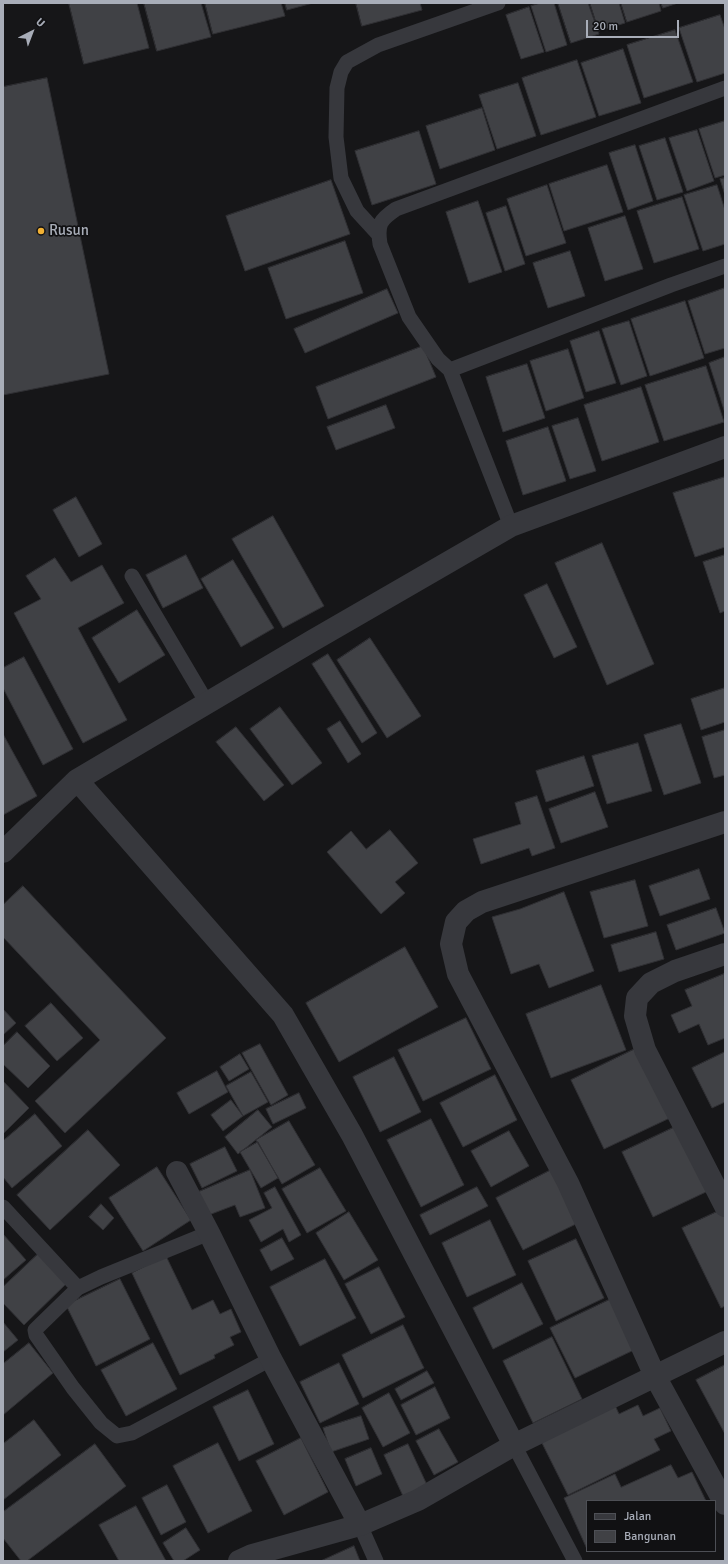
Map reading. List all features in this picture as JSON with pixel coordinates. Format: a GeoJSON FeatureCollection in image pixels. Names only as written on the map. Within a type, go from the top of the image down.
{"type":"FeatureCollection","features":[{"type":"Feature","properties":{"kind":"street"},"geometry":{"type":"LineString","coordinates":[[3,852],[77,780],[511,526],[725,448]]}},
{"type":"Feature","properties":{"kind":"street"},"geometry":{"type":"LineString","coordinates":[[77,780],[283,1015],[352,1135],[514,1445]]}},
{"type":"Feature","properties":{"kind":"street"},"geometry":{"type":"LineString","coordinates":[[725,822],[482,902],[466,911],[456,922],[451,944],[458,974],[568,1183],[655,1376],[725,1504]]}},
{"type":"Feature","properties":{"kind":"street"},"geometry":{"type":"LineString","coordinates":[[725,954],[675,971],[651,983],[637,998],[635,1016],[645,1050],[725,1206]]}},
{"type":"Feature","properties":{"kind":"street"},"geometry":{"type":"LineString","coordinates":[[177,1172],[271,1359],[360,1525]]}},
{"type":"Feature","properties":{"kind":"street"},"geometry":{"type":"LineString","coordinates":[[239,1561],[252,1555],[360,1525],[418,1500],[514,1445],[725,1342]]}},
{"type":"Feature","properties":{"kind":"lane"},"geometry":{"type":"LineString","coordinates":[[379,235],[357,211],[341,178],[336,137],[337,88],[341,72],[348,62],[378,45],[498,3]]}},
{"type":"Feature","properties":{"kind":"lane"},"geometry":{"type":"LineString","coordinates":[[511,526],[450,370],[438,359],[409,318],[380,244],[380,222],[396,209],[725,88]]}},
{"type":"Feature","properties":{"kind":"lane"},"geometry":{"type":"LineString","coordinates":[[450,370],[671,285],[725,266]]}},
{"type":"Feature","properties":{"kind":"lane"},"geometry":{"type":"LineString","coordinates":[[132,576],[207,703]]}},
{"type":"Feature","properties":{"kind":"lane"},"geometry":{"type":"LineString","coordinates":[[3,1207],[78,1288]]}},
{"type":"Feature","properties":{"kind":"lane"},"geometry":{"type":"LineString","coordinates":[[209,1233],[101,1277],[78,1288],[35,1330],[36,1335],[73,1388],[101,1423],[117,1436],[132,1433],[271,1359]]}},
{"type":"Feature","properties":{"kind":"lane"},"geometry":{"type":"LineString","coordinates":[[514,1445],[575,1561]]}},
{"type":"Feature","properties":{"kind":"lane"},"geometry":{"type":"LineString","coordinates":[[360,1525],[376,1561]]}},
{"type":"Feature","properties":{"kind":"building"},"geometry":{"type":"Polygon","coordinates":[[[69,3],[137,3],[149,48],[84,64],[69,3]]]}},
{"type":"Feature","properties":{"kind":"building"},"geometry":{"type":"Polygon","coordinates":[[[144,3],[201,3],[211,37],[157,51],[144,3]]]}},
{"type":"Feature","properties":{"kind":"building"},"geometry":{"type":"Polygon","coordinates":[[[205,3],[281,3],[285,16],[213,34],[205,3]]]}},
{"type":"Feature","properties":{"kind":"building"},"geometry":{"type":"Polygon","coordinates":[[[285,3],[313,3],[287,10],[285,3]]]}},
{"type":"Feature","properties":{"kind":"building"},"geometry":{"type":"Polygon","coordinates":[[[356,3],[420,3],[422,10],[362,26],[356,3]]]}},
{"type":"Feature","properties":{"kind":"building"},"geometry":{"type":"Polygon","coordinates":[[[541,3],[554,3],[567,45],[546,52],[531,6],[541,3]]]}},
{"type":"Feature","properties":{"kind":"building"},"geometry":{"type":"Polygon","coordinates":[[[558,3],[588,3],[599,34],[571,43],[558,3]]]}},
{"type":"Feature","properties":{"kind":"building"},"geometry":{"type":"Polygon","coordinates":[[[590,3],[619,3],[625,23],[599,31],[590,3]]]}},
{"type":"Feature","properties":{"kind":"building"},"geometry":{"type":"Polygon","coordinates":[[[621,3],[659,3],[661,11],[627,22],[621,3]]]}},
{"type":"Feature","properties":{"kind":"building"},"geometry":{"type":"Polygon","coordinates":[[[661,3],[678,3],[663,8],[661,3]]]}},
{"type":"Feature","properties":{"kind":"building"},"geometry":{"type":"Polygon","coordinates":[[[529,7],[544,52],[521,59],[506,15],[529,7]]]}},
{"type":"Feature","properties":{"kind":"building"},"geometry":{"type":"Polygon","coordinates":[[[720,15],[725,29],[725,73],[697,82],[679,28],[720,15]]]}},
{"type":"Feature","properties":{"kind":"building"},"geometry":{"type":"Polygon","coordinates":[[[675,30],[693,82],[644,98],[627,45],[675,30]]]}},
{"type":"Feature","properties":{"kind":"building"},"geometry":{"type":"Polygon","coordinates":[[[623,49],[641,103],[599,116],[581,63],[623,49]]]}},
{"type":"Feature","properties":{"kind":"building"},"geometry":{"type":"Polygon","coordinates":[[[577,60],[596,117],[541,135],[522,78],[577,60]]]}},
{"type":"Feature","properties":{"kind":"building","name":"Rusun"},"geometry":{"type":"Polygon","coordinates":[[[47,78],[109,374],[3,395],[3,87],[47,78]]]}},
{"type":"Feature","properties":{"kind":"building"},"geometry":{"type":"Polygon","coordinates":[[[518,83],[536,136],[497,149],[479,95],[518,83]]]}},
{"type":"Feature","properties":{"kind":"building"},"geometry":{"type":"Polygon","coordinates":[[[482,108],[495,150],[440,169],[426,126],[482,108]]]}},
{"type":"Feature","properties":{"kind":"building"},"geometry":{"type":"Polygon","coordinates":[[[725,121],[725,175],[715,178],[699,129],[725,121]]]}},
{"type":"Feature","properties":{"kind":"building"},"geometry":{"type":"Polygon","coordinates":[[[697,130],[714,181],[687,191],[669,138],[697,130]]]}},
{"type":"Feature","properties":{"kind":"building"},"geometry":{"type":"Polygon","coordinates":[[[419,131],[436,184],[372,205],[355,151],[419,131]]]}},
{"type":"Feature","properties":{"kind":"building"},"geometry":{"type":"Polygon","coordinates":[[[665,138],[683,192],[657,200],[639,146],[665,138]]]}},
{"type":"Feature","properties":{"kind":"building"},"geometry":{"type":"Polygon","coordinates":[[[635,145],[653,201],[628,210],[609,153],[635,145]]]}},
{"type":"Feature","properties":{"kind":"building"},"geometry":{"type":"Polygon","coordinates":[[[607,165],[623,212],[564,231],[549,184],[607,165]]]}},
{"type":"Feature","properties":{"kind":"building"},"geometry":{"type":"Polygon","coordinates":[[[725,178],[725,195],[720,179],[725,178]]]}},
{"type":"Feature","properties":{"kind":"building"},"geometry":{"type":"Polygon","coordinates":[[[331,180],[350,234],[245,271],[226,216],[331,180]]]}},
{"type":"Feature","properties":{"kind":"building"},"geometry":{"type":"Polygon","coordinates":[[[547,185],[566,243],[526,256],[507,199],[547,185]]]}},
{"type":"Feature","properties":{"kind":"building"},"geometry":{"type":"Polygon","coordinates":[[[717,185],[725,210],[725,244],[703,251],[684,195],[717,185]]]}},
{"type":"Feature","properties":{"kind":"building"},"geometry":{"type":"Polygon","coordinates":[[[682,197],[699,249],[654,263],[637,211],[682,197]]]}},
{"type":"Feature","properties":{"kind":"building"},"geometry":{"type":"Polygon","coordinates":[[[478,201],[502,272],[469,283],[446,212],[478,201]]]}},
{"type":"Feature","properties":{"kind":"building"},"geometry":{"type":"Polygon","coordinates":[[[506,206],[525,264],[505,271],[486,213],[506,206]]]}},
{"type":"Feature","properties":{"kind":"building"},"geometry":{"type":"Polygon","coordinates":[[[625,216],[643,269],[605,281],[588,228],[625,216]]]}},
{"type":"Feature","properties":{"kind":"building"},"geometry":{"type":"Polygon","coordinates":[[[345,241],[363,293],[286,319],[268,268],[345,241]]]}},
{"type":"Feature","properties":{"kind":"building"},"geometry":{"type":"Polygon","coordinates":[[[570,251],[585,296],[548,308],[533,263],[570,251]]]}},
{"type":"Feature","properties":{"kind":"building"},"geometry":{"type":"Polygon","coordinates":[[[725,288],[725,348],[705,354],[688,301],[725,288]]]}},
{"type":"Feature","properties":{"kind":"building"},"geometry":{"type":"Polygon","coordinates":[[[387,289],[398,313],[305,353],[294,329],[387,289]]]}},
{"type":"Feature","properties":{"kind":"building"},"geometry":{"type":"Polygon","coordinates":[[[685,301],[704,358],[650,376],[631,319],[685,301]]]}},
{"type":"Feature","properties":{"kind":"building"},"geometry":{"type":"Polygon","coordinates":[[[629,321],[647,376],[621,385],[602,329],[629,321]]]}},
{"type":"Feature","properties":{"kind":"building"},"geometry":{"type":"Polygon","coordinates":[[[599,331],[616,383],[586,392],[570,341],[599,331]]]}},
{"type":"Feature","properties":{"kind":"building"},"geometry":{"type":"Polygon","coordinates":[[[423,346],[436,377],[328,419],[316,387],[423,346]]]}},
{"type":"Feature","properties":{"kind":"building"},"geometry":{"type":"Polygon","coordinates":[[[568,349],[584,398],[546,411],[530,361],[568,349]]]}},
{"type":"Feature","properties":{"kind":"building"},"geometry":{"type":"Polygon","coordinates":[[[725,357],[725,413],[709,363],[725,357]]]}},
{"type":"Feature","properties":{"kind":"building"},"geometry":{"type":"Polygon","coordinates":[[[527,364],[545,418],[503,432],[486,377],[527,364]]]}},
{"type":"Feature","properties":{"kind":"building"},"geometry":{"type":"Polygon","coordinates":[[[706,366],[724,422],[664,441],[645,385],[706,366]]]}},
{"type":"Feature","properties":{"kind":"building"},"geometry":{"type":"Polygon","coordinates":[[[641,387],[659,442],[602,461],[584,405],[641,387]]]}},
{"type":"Feature","properties":{"kind":"building"},"geometry":{"type":"Polygon","coordinates":[[[386,405],[395,428],[336,450],[327,427],[386,405]]]}},
{"type":"Feature","properties":{"kind":"building"},"geometry":{"type":"Polygon","coordinates":[[[578,418],[596,471],[570,479],[552,426],[578,418]]]}},
{"type":"Feature","properties":{"kind":"building"},"geometry":{"type":"Polygon","coordinates":[[[548,427],[566,481],[523,495],[506,441],[548,427]]]}},
{"type":"Feature","properties":{"kind":"building"},"geometry":{"type":"Polygon","coordinates":[[[725,477],[725,547],[695,557],[673,493],[725,477]]]}},
{"type":"Feature","properties":{"kind":"building"},"geometry":{"type":"Polygon","coordinates":[[[76,497],[102,544],[79,557],[53,510],[76,497]]]}},
{"type":"Feature","properties":{"kind":"building"},"geometry":{"type":"Polygon","coordinates":[[[273,516],[324,606],[283,628],[232,539],[273,516]]]}},
{"type":"Feature","properties":{"kind":"building"},"geometry":{"type":"Polygon","coordinates":[[[602,543],[654,664],[607,685],[555,563],[602,543]]]}},
{"type":"Feature","properties":{"kind":"building"},"geometry":{"type":"Polygon","coordinates":[[[186,555],[203,588],[163,608],[146,575],[186,555]]]}},
{"type":"Feature","properties":{"kind":"building"},"geometry":{"type":"Polygon","coordinates":[[[725,555],[725,611],[720,613],[703,562],[725,555]]]}},
{"type":"Feature","properties":{"kind":"building"},"geometry":{"type":"Polygon","coordinates":[[[55,558],[71,582],[102,565],[124,603],[78,628],[127,720],[83,743],[14,613],[41,599],[26,576],[55,558]]]}},
{"type":"Feature","properties":{"kind":"building"},"geometry":{"type":"Polygon","coordinates":[[[233,560],[274,628],[241,647],[201,579],[233,560]]]}},
{"type":"Feature","properties":{"kind":"building"},"geometry":{"type":"Polygon","coordinates":[[[547,584],[577,647],[554,658],[524,595],[547,584]]]}},
{"type":"Feature","properties":{"kind":"building"},"geometry":{"type":"Polygon","coordinates":[[[137,610],[165,655],[119,683],[92,638],[137,610]]]}},
{"type":"Feature","properties":{"kind":"building"},"geometry":{"type":"Polygon","coordinates":[[[370,638],[421,716],[387,738],[337,660],[370,638]]]}},
{"type":"Feature","properties":{"kind":"building"},"geometry":{"type":"Polygon","coordinates":[[[328,654],[377,733],[362,743],[312,664],[328,654]]]}},
{"type":"Feature","properties":{"kind":"building"},"geometry":{"type":"Polygon","coordinates":[[[24,657],[73,749],[43,765],[3,688],[3,668],[24,657]]]}},
{"type":"Feature","properties":{"kind":"building"},"geometry":{"type":"Polygon","coordinates":[[[725,688],[725,722],[701,730],[691,699],[725,688]]]}},
{"type":"Feature","properties":{"kind":"building"},"geometry":{"type":"Polygon","coordinates":[[[280,707],[322,763],[292,785],[250,729],[280,707]]]}},
{"type":"Feature","properties":{"kind":"building"},"geometry":{"type":"Polygon","coordinates":[[[340,721],[361,754],[348,763],[327,729],[340,721]]]}},
{"type":"Feature","properties":{"kind":"building"},"geometry":{"type":"Polygon","coordinates":[[[681,724],[701,783],[664,795],[644,735],[681,724]]]}},
{"type":"Feature","properties":{"kind":"building"},"geometry":{"type":"Polygon","coordinates":[[[236,727],[284,785],[264,801],[216,742],[236,727]]]}},
{"type":"Feature","properties":{"kind":"building"},"geometry":{"type":"Polygon","coordinates":[[[725,730],[725,775],[714,778],[702,737],[725,730]]]}},
{"type":"Feature","properties":{"kind":"building"},"geometry":{"type":"Polygon","coordinates":[[[3,734],[37,796],[3,815],[3,734]]]}},
{"type":"Feature","properties":{"kind":"building"},"geometry":{"type":"Polygon","coordinates":[[[638,743],[652,791],[607,804],[592,756],[638,743]]]}},
{"type":"Feature","properties":{"kind":"building"},"geometry":{"type":"Polygon","coordinates":[[[584,756],[594,786],[546,802],[536,771],[584,756]]]}},
{"type":"Feature","properties":{"kind":"building"},"geometry":{"type":"Polygon","coordinates":[[[595,792],[608,827],[561,843],[549,809],[595,792]]]}},
{"type":"Feature","properties":{"kind":"building"},"geometry":{"type":"Polygon","coordinates":[[[537,796],[555,848],[532,856],[529,848],[481,864],[473,839],[521,824],[515,803],[537,796]]]}},
{"type":"Feature","properties":{"kind":"building"},"geometry":{"type":"Polygon","coordinates":[[[390,830],[418,863],[395,882],[405,893],[381,914],[327,852],[351,831],[366,849],[390,830]]]}},
{"type":"Feature","properties":{"kind":"building"},"geometry":{"type":"Polygon","coordinates":[[[699,869],[710,899],[660,916],[649,886],[699,869]]]}},
{"type":"Feature","properties":{"kind":"building"},"geometry":{"type":"Polygon","coordinates":[[[635,880],[648,926],[604,938],[590,892],[635,880]]]}},
{"type":"Feature","properties":{"kind":"building"},"geometry":{"type":"Polygon","coordinates":[[[23,886],[166,1038],[65,1133],[35,1101],[100,1040],[3,937],[3,905],[23,886]]]}},
{"type":"Feature","properties":{"kind":"building"},"geometry":{"type":"Polygon","coordinates":[[[564,892],[594,971],[549,988],[539,964],[511,974],[492,917],[520,909],[564,892]]]}},
{"type":"Feature","properties":{"kind":"building"},"geometry":{"type":"Polygon","coordinates":[[[716,908],[725,933],[676,950],[667,925],[716,908]]]}},
{"type":"Feature","properties":{"kind":"building"},"geometry":{"type":"Polygon","coordinates":[[[656,932],[664,959],[619,972],[611,945],[656,932]]]}},
{"type":"Feature","properties":{"kind":"building"},"geometry":{"type":"Polygon","coordinates":[[[405,947],[438,1007],[339,1062],[306,1003],[405,947]]]}},
{"type":"Feature","properties":{"kind":"building"},"geometry":{"type":"Polygon","coordinates":[[[724,974],[725,1038],[708,1045],[699,1024],[679,1033],[671,1015],[692,1006],[685,990],[724,974]]]}},
{"type":"Feature","properties":{"kind":"building"},"geometry":{"type":"Polygon","coordinates":[[[601,985],[626,1050],[551,1078],[526,1014],[601,985]]]}},
{"type":"Feature","properties":{"kind":"building"},"geometry":{"type":"Polygon","coordinates":[[[51,1003],[83,1038],[57,1061],[25,1026],[51,1003]]]}},
{"type":"Feature","properties":{"kind":"building"},"geometry":{"type":"Polygon","coordinates":[[[3,1009],[16,1023],[3,1035],[3,1009]]]}},
{"type":"Feature","properties":{"kind":"building"},"geometry":{"type":"Polygon","coordinates":[[[466,1018],[491,1069],[423,1101],[398,1050],[466,1018]]]}},
{"type":"Feature","properties":{"kind":"building"},"geometry":{"type":"Polygon","coordinates":[[[17,1032],[50,1066],[28,1088],[3,1064],[3,1046],[17,1032]]]}},
{"type":"Feature","properties":{"kind":"building"},"geometry":{"type":"Polygon","coordinates":[[[260,1044],[288,1095],[271,1105],[242,1053],[260,1044]]]}},
{"type":"Feature","properties":{"kind":"building"},"geometry":{"type":"Polygon","coordinates":[[[639,1047],[672,1117],[604,1149],[571,1080],[639,1047]]]}},
{"type":"Feature","properties":{"kind":"building"},"geometry":{"type":"Polygon","coordinates":[[[725,1052],[725,1102],[712,1108],[692,1068],[725,1052]]]}},
{"type":"Feature","properties":{"kind":"building"},"geometry":{"type":"Polygon","coordinates":[[[240,1054],[249,1069],[229,1081],[220,1067],[240,1054]]]}},
{"type":"Feature","properties":{"kind":"building"},"geometry":{"type":"Polygon","coordinates":[[[394,1057],[421,1112],[380,1132],[353,1077],[394,1057]]]}},
{"type":"Feature","properties":{"kind":"building"},"geometry":{"type":"Polygon","coordinates":[[[217,1071],[228,1092],[189,1114],[177,1093],[217,1071]]]}},
{"type":"Feature","properties":{"kind":"building"},"geometry":{"type":"Polygon","coordinates":[[[251,1072],[268,1102],[243,1116],[226,1086],[251,1072]]]}},
{"type":"Feature","properties":{"kind":"building"},"geometry":{"type":"Polygon","coordinates":[[[495,1075],[517,1120],[463,1147],[440,1103],[495,1075]]]}},
{"type":"Feature","properties":{"kind":"building"},"geometry":{"type":"Polygon","coordinates":[[[3,1081],[29,1108],[3,1134],[3,1081]]]}},
{"type":"Feature","properties":{"kind":"building"},"geometry":{"type":"Polygon","coordinates":[[[299,1093],[306,1108],[273,1124],[266,1109],[299,1093]]]}},
{"type":"Feature","properties":{"kind":"building"},"geometry":{"type":"Polygon","coordinates":[[[231,1100],[243,1116],[223,1131],[211,1115],[231,1100]]]}},
{"type":"Feature","properties":{"kind":"building"},"geometry":{"type":"Polygon","coordinates":[[[258,1110],[272,1127],[238,1154],[225,1137],[258,1110]]]}},
{"type":"Feature","properties":{"kind":"building"},"geometry":{"type":"Polygon","coordinates":[[[35,1114],[62,1146],[12,1188],[3,1177],[3,1141],[35,1114]]]}},
{"type":"Feature","properties":{"kind":"building"},"geometry":{"type":"Polygon","coordinates":[[[431,1119],[464,1185],[421,1207],[387,1140],[431,1119]]]}},
{"type":"Feature","properties":{"kind":"building"},"geometry":{"type":"Polygon","coordinates":[[[289,1121],[315,1165],[282,1184],[256,1140],[289,1121]]]}},
{"type":"Feature","properties":{"kind":"building"},"geometry":{"type":"Polygon","coordinates":[[[677,1126],[708,1191],[653,1217],[622,1152],[677,1126]]]}},
{"type":"Feature","properties":{"kind":"building"},"geometry":{"type":"Polygon","coordinates":[[[88,1130],[120,1165],[50,1230],[17,1195],[88,1130]]]}},
{"type":"Feature","properties":{"kind":"building"},"geometry":{"type":"Polygon","coordinates":[[[509,1131],[529,1166],[491,1187],[471,1151],[509,1131]]]}},
{"type":"Feature","properties":{"kind":"building"},"geometry":{"type":"Polygon","coordinates":[[[258,1142],[278,1178],[261,1188],[240,1152],[258,1142]]]}},
{"type":"Feature","properties":{"kind":"building"},"geometry":{"type":"Polygon","coordinates":[[[225,1147],[237,1171],[202,1188],[190,1164],[225,1147]]]}},
{"type":"Feature","properties":{"kind":"building"},"geometry":{"type":"Polygon","coordinates":[[[157,1167],[191,1220],[143,1251],[109,1198],[157,1167]]]}},
{"type":"Feature","properties":{"kind":"building"},"geometry":{"type":"Polygon","coordinates":[[[320,1168],[346,1211],[307,1233],[282,1189],[320,1168]]]}},
{"type":"Feature","properties":{"kind":"building"},"geometry":{"type":"Polygon","coordinates":[[[553,1169],[580,1222],[523,1250],[496,1198],[553,1169]]]}},
{"type":"Feature","properties":{"kind":"building"},"geometry":{"type":"Polygon","coordinates":[[[250,1170],[265,1208],[240,1217],[235,1205],[206,1216],[196,1193],[250,1170]]]}},
{"type":"Feature","properties":{"kind":"building"},"geometry":{"type":"Polygon","coordinates":[[[275,1187],[301,1235],[289,1242],[283,1229],[261,1242],[249,1220],[272,1208],[264,1193],[275,1187]]]}},
{"type":"Feature","properties":{"kind":"building"},"geometry":{"type":"Polygon","coordinates":[[[477,1187],[488,1206],[430,1235],[420,1215],[477,1187]]]}},
{"type":"Feature","properties":{"kind":"building"},"geometry":{"type":"Polygon","coordinates":[[[101,1204],[114,1218],[103,1230],[89,1217],[101,1204]]]}},
{"type":"Feature","properties":{"kind":"building"},"geometry":{"type":"Polygon","coordinates":[[[723,1209],[725,1213],[725,1306],[721,1308],[682,1228],[723,1209]]]}},
{"type":"Feature","properties":{"kind":"building"},"geometry":{"type":"Polygon","coordinates":[[[349,1212],[378,1260],[344,1280],[316,1233],[349,1212]]]}},
{"type":"Feature","properties":{"kind":"building"},"geometry":{"type":"Polygon","coordinates":[[[490,1220],[516,1275],[467,1297],[442,1243],[490,1220]]]}},
{"type":"Feature","properties":{"kind":"building"},"geometry":{"type":"Polygon","coordinates":[[[3,1234],[26,1260],[3,1280],[3,1234]]]}},
{"type":"Feature","properties":{"kind":"building"},"geometry":{"type":"Polygon","coordinates":[[[282,1238],[294,1259],[271,1271],[260,1250],[282,1238]]]}},
{"type":"Feature","properties":{"kind":"building"},"geometry":{"type":"Polygon","coordinates":[[[576,1239],[604,1298],[556,1321],[528,1261],[576,1239]]]}},
{"type":"Feature","properties":{"kind":"building"},"geometry":{"type":"Polygon","coordinates":[[[38,1254],[67,1283],[24,1325],[3,1303],[3,1287],[38,1254]]]}},
{"type":"Feature","properties":{"kind":"building"},"geometry":{"type":"Polygon","coordinates":[[[166,1256],[192,1310],[213,1300],[220,1314],[231,1309],[241,1332],[230,1337],[234,1345],[214,1355],[215,1358],[180,1375],[132,1273],[166,1256]]]}},
{"type":"Feature","properties":{"kind":"building"},"geometry":{"type":"Polygon","coordinates":[[[325,1259],[356,1318],[300,1346],[270,1287],[325,1259]]]}},
{"type":"Feature","properties":{"kind":"building"},"geometry":{"type":"Polygon","coordinates":[[[379,1267],[405,1317],[371,1334],[345,1284],[379,1267]]]}},
{"type":"Feature","properties":{"kind":"building"},"geometry":{"type":"Polygon","coordinates":[[[120,1279],[150,1339],[96,1366],[66,1305],[120,1279]]]}},
{"type":"Feature","properties":{"kind":"building"},"geometry":{"type":"Polygon","coordinates":[[[522,1283],[543,1324],[493,1349],[473,1308],[522,1283]]]}},
{"type":"Feature","properties":{"kind":"building"},"geometry":{"type":"Polygon","coordinates":[[[611,1299],[636,1349],[575,1378],[550,1328],[611,1299]]]}},
{"type":"Feature","properties":{"kind":"building"},"geometry":{"type":"Polygon","coordinates":[[[3,1322],[18,1340],[3,1352],[3,1322]]]}},
{"type":"Feature","properties":{"kind":"building"},"geometry":{"type":"Polygon","coordinates":[[[403,1325],[424,1368],[363,1398],[342,1355],[403,1325]]]}},
{"type":"Feature","properties":{"kind":"building"},"geometry":{"type":"Polygon","coordinates":[[[552,1337],[582,1399],[533,1423],[503,1361],[552,1337]]]}},
{"type":"Feature","properties":{"kind":"building"},"geometry":{"type":"Polygon","coordinates":[[[29,1343],[53,1373],[3,1415],[3,1364],[29,1343]]]}},
{"type":"Feature","properties":{"kind":"building"},"geometry":{"type":"Polygon","coordinates":[[[153,1343],[177,1389],[126,1416],[101,1370],[153,1343]]]}},
{"type":"Feature","properties":{"kind":"building"},"geometry":{"type":"Polygon","coordinates":[[[339,1363],[359,1404],[320,1423],[300,1382],[339,1363]]]}},
{"type":"Feature","properties":{"kind":"building"},"geometry":{"type":"Polygon","coordinates":[[[725,1365],[725,1434],[696,1380],[725,1365]]]}},
{"type":"Feature","properties":{"kind":"building"},"geometry":{"type":"Polygon","coordinates":[[[427,1371],[434,1383],[401,1400],[395,1389],[427,1371]]]}},
{"type":"Feature","properties":{"kind":"building"},"geometry":{"type":"Polygon","coordinates":[[[435,1387],[450,1418],[416,1435],[401,1405],[435,1387]]]}},
{"type":"Feature","properties":{"kind":"building"},"geometry":{"type":"Polygon","coordinates":[[[248,1390],[274,1444],[239,1461],[213,1407],[248,1390]]]}},
{"type":"Feature","properties":{"kind":"building"},"geometry":{"type":"Polygon","coordinates":[[[389,1393],[410,1433],[383,1447],[362,1408],[389,1393]]]}},
{"type":"Feature","properties":{"kind":"building"},"geometry":{"type":"Polygon","coordinates":[[[613,1401],[619,1414],[638,1405],[643,1416],[660,1408],[671,1431],[654,1439],[660,1450],[568,1495],[539,1437],[613,1401]]]}},
{"type":"Feature","properties":{"kind":"building"},"geometry":{"type":"Polygon","coordinates":[[[361,1416],[369,1439],[331,1452],[323,1428],[361,1416]]]}},
{"type":"Feature","properties":{"kind":"building"},"geometry":{"type":"Polygon","coordinates":[[[34,1420],[61,1455],[3,1500],[3,1444],[34,1420]]]}},
{"type":"Feature","properties":{"kind":"building"},"geometry":{"type":"Polygon","coordinates":[[[439,1429],[458,1462],[434,1475],[416,1441],[439,1429]]]}},
{"type":"Feature","properties":{"kind":"building"},"geometry":{"type":"Polygon","coordinates":[[[301,1438],[328,1492],[284,1515],[256,1461],[301,1438]]]}},
{"type":"Feature","properties":{"kind":"building"},"geometry":{"type":"Polygon","coordinates":[[[218,1443],[252,1511],[208,1533],[173,1466],[218,1443]]]}},
{"type":"Feature","properties":{"kind":"building"},"geometry":{"type":"Polygon","coordinates":[[[95,1444],[126,1486],[27,1561],[21,1561],[3,1538],[3,1512],[95,1444]]]}},
{"type":"Feature","properties":{"kind":"building"},"geometry":{"type":"Polygon","coordinates":[[[408,1444],[427,1485],[403,1496],[384,1455],[408,1444]]]}},
{"type":"Feature","properties":{"kind":"building"},"geometry":{"type":"Polygon","coordinates":[[[371,1448],[382,1474],[356,1486],[345,1459],[371,1448]]]}},
{"type":"Feature","properties":{"kind":"building"},"geometry":{"type":"Polygon","coordinates":[[[671,1465],[678,1478],[692,1472],[706,1500],[586,1500],[586,1547],[564,1498],[615,1474],[621,1487],[671,1465]]]}},
{"type":"Feature","properties":{"kind":"building"},"geometry":{"type":"Polygon","coordinates":[[[167,1485],[186,1522],[161,1535],[142,1498],[167,1485]]]}},
{"type":"Feature","properties":{"kind":"building"},"geometry":{"type":"Polygon","coordinates":[[[136,1506],[166,1561],[119,1561],[99,1525],[136,1506]]]}},
{"type":"Feature","properties":{"kind":"building"},"geometry":{"type":"Polygon","coordinates":[[[186,1528],[200,1550],[183,1561],[174,1561],[163,1543],[186,1528]]]}},
{"type":"Feature","properties":{"kind":"building"},"geometry":{"type":"Polygon","coordinates":[[[354,1546],[360,1561],[321,1561],[354,1546]]]}},
{"type":"Feature","properties":{"kind":"place","name":"Rusun"},"geometry":{"type":"Point","coordinates":[41,231]}}]}
